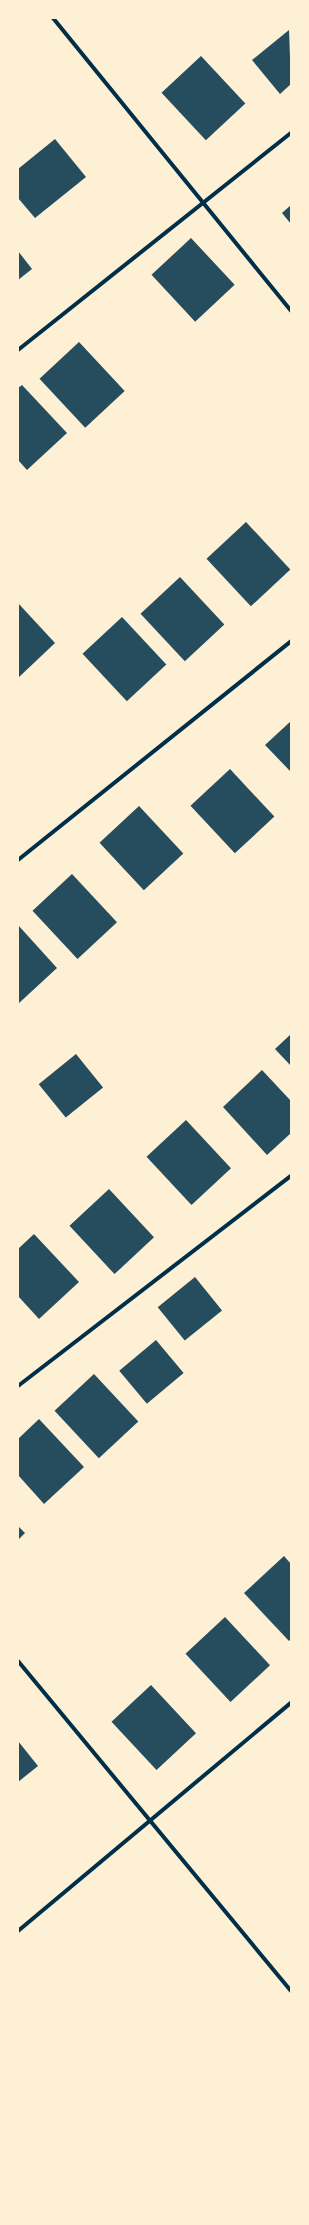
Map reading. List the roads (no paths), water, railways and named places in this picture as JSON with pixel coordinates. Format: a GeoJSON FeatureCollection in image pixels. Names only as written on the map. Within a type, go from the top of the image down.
{"type":"FeatureCollection","features":[{"type":"Feature","properties":{"kind":"street"},"geometry":{"type":"LineString","coordinates":[[53,18],[291,311]]}},
{"type":"Feature","properties":{"kind":"street"},"geometry":{"type":"LineString","coordinates":[[18,350],[202,202],[291,133]]}},
{"type":"Feature","properties":{"kind":"street"},"geometry":{"type":"LineString","coordinates":[[18,860],[291,641]]}},
{"type":"Feature","properties":{"kind":"street"},"geometry":{"type":"LineString","coordinates":[[18,1386],[291,1176]]}},
{"type":"Feature","properties":{"kind":"street"},"geometry":{"type":"LineString","coordinates":[[18,1661],[291,1991]]}},
{"type":"Feature","properties":{"kind":"street"},"geometry":{"type":"LineString","coordinates":[[18,1931],[291,1703]]}}]}
